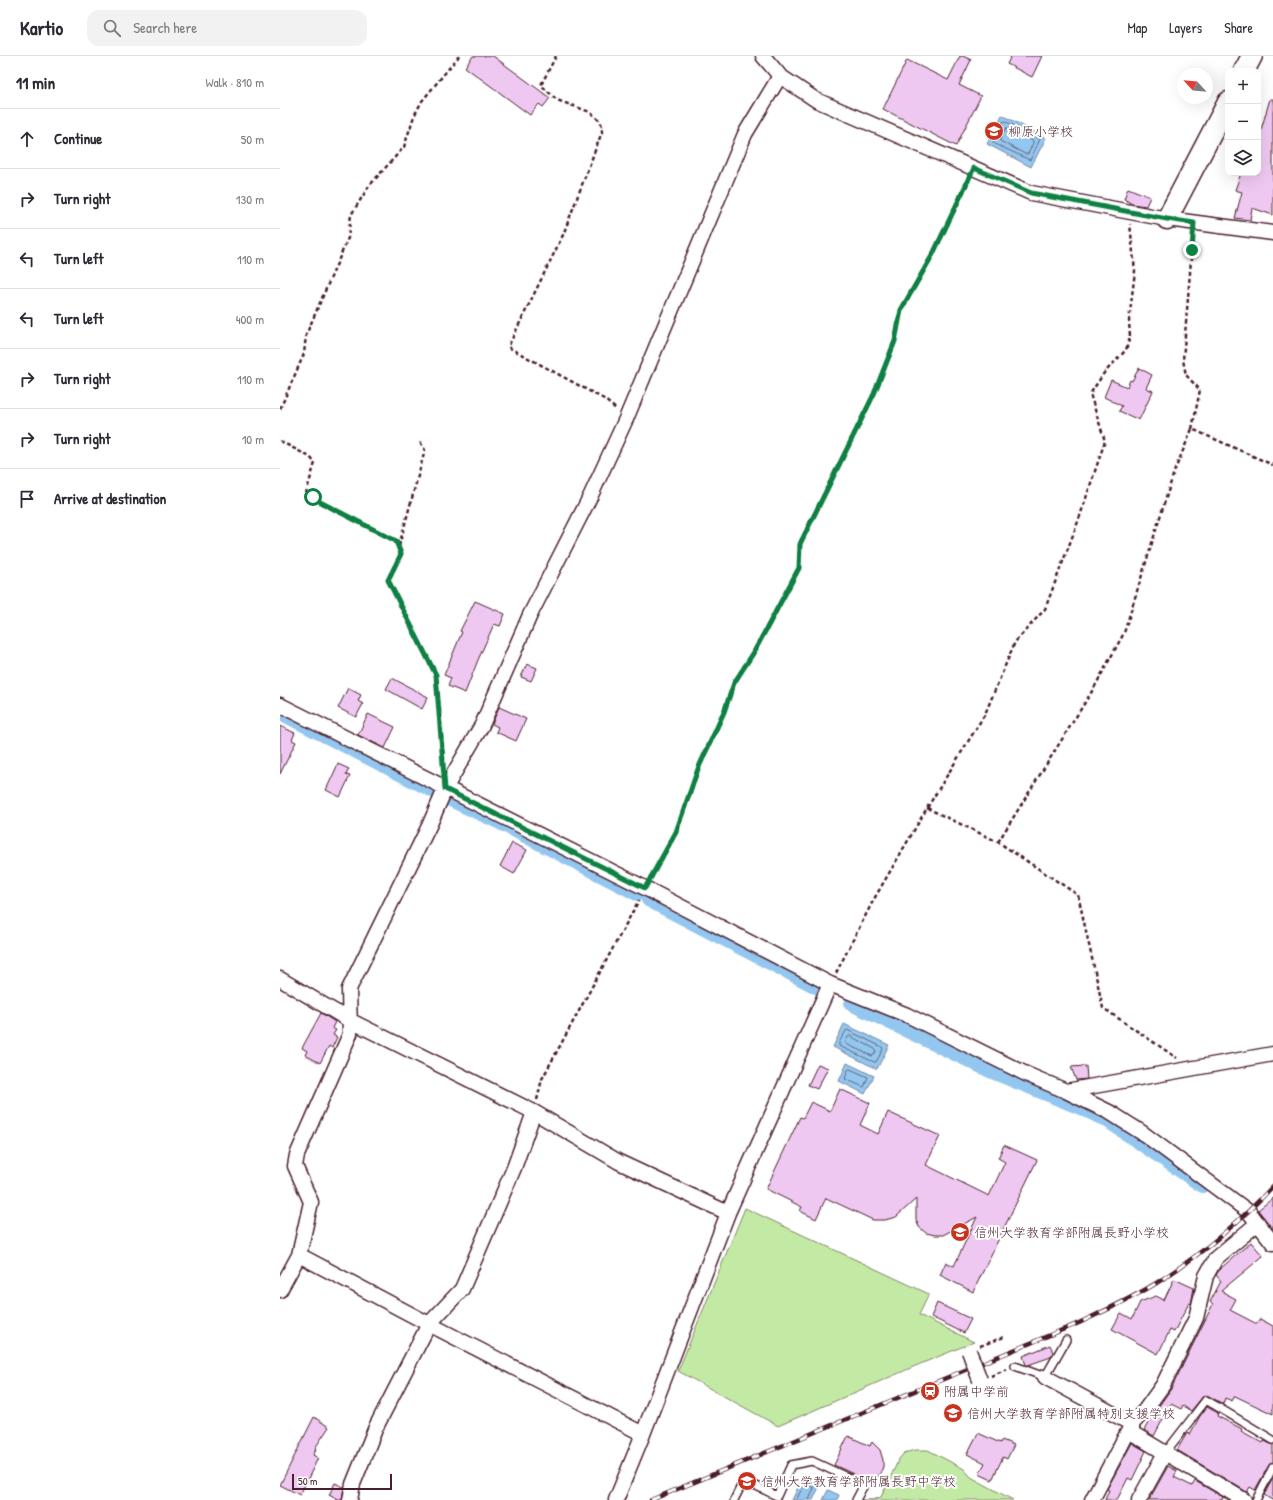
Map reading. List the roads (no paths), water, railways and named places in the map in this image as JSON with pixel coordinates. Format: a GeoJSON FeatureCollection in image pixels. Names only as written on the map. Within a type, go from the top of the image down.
{"type":"FeatureCollection","features":[{"type":"Feature","properties":{"kind":"street"},"geometry":{"type":"LineString","coordinates":[[763,56],[780,76],[816,100],[1031,193],[1167,219],[1273,233]]}},
{"type":"Feature","properties":{"kind":"street"},"geometry":{"type":"LineString","coordinates":[[1246,68],[1252,56]]}},
{"type":"Feature","properties":{"kind":"street"},"geometry":{"type":"LineString","coordinates":[[280,1290],[299,1255],[311,1202],[295,1166],[297,1155],[350,1034],[349,989],[429,826],[446,788],[482,725],[530,615],[591,495],[626,419],[745,134],[780,76]]}},
{"type":"Feature","properties":{"kind":"street"},"geometry":{"type":"LineString","coordinates":[[1167,219],[1227,104]]}},
{"type":"Feature","properties":{"kind":"street"},"geometry":{"type":"LineString","coordinates":[[280,705],[645,888],[830,984],[907,1015],[1026,1074],[1112,1113],[1144,1134],[1249,1212],[1273,1243]]}},
{"type":"Feature","properties":{"kind":"street"},"geometry":{"type":"LineString","coordinates":[[280,979],[349,1020],[534,1112],[619,1162],[728,1213]]}},
{"type":"Feature","properties":{"kind":"street"},"geometry":{"type":"LineString","coordinates":[[616,1500],[644,1434],[728,1213],[830,984]]}},
{"type":"Feature","properties":{"kind":"street"},"geometry":{"type":"LineString","coordinates":[[1066,1091],[1273,1054]]}},
{"type":"Feature","properties":{"kind":"street"},"geometry":{"type":"LineString","coordinates":[[350,1500],[353,1484],[376,1427],[429,1324],[462,1288],[514,1168],[534,1112]]}},
{"type":"Feature","properties":{"kind":"street"},"geometry":{"type":"LineString","coordinates":[[1092,1500],[1132,1424],[1164,1385],[1196,1318],[1206,1276],[1216,1258],[1258,1223]]}},
{"type":"Feature","properties":{"kind":"street"},"geometry":{"type":"LineString","coordinates":[[299,1255],[429,1324],[644,1434]]}},
{"type":"Feature","properties":{"kind":"street"},"geometry":{"type":"LineString","coordinates":[[969,1351],[980,1380]]}},
{"type":"Feature","properties":{"kind":"street"},"geometry":{"type":"LineString","coordinates":[[1046,1378],[1132,1424]]}},
{"type":"Feature","properties":{"kind":"street"},"geometry":{"type":"LineString","coordinates":[[1132,1424],[1132,1433],[1244,1500]]}},
{"type":"Feature","properties":{"kind":"street"},"geometry":{"type":"LineString","coordinates":[[1139,1500],[1165,1453]]}},
{"type":"Feature","properties":{"kind":"lane"},"geometry":{"type":"LineString","coordinates":[[1014,1366],[1046,1378],[1066,1340]]}},
{"type":"Feature","properties":{"kind":"lane"},"geometry":{"type":"LineString","coordinates":[[1165,1453],[1206,1400],[1273,1440]]}},
{"type":"Feature","properties":{"kind":"lane"},"geometry":{"type":"LineString","coordinates":[[734,1500],[744,1480],[777,1496],[791,1466],[812,1461],[864,1485],[856,1500]]}},
{"type":"Feature","properties":{"kind":"lane"},"geometry":{"type":"LineString","coordinates":[[1256,1500],[1273,1467]]}},
{"type":"Feature","properties":{"kind":"water"},"geometry":{"type":"Polygon","coordinates":[[[1002,115],[1046,138],[1031,167],[987,144],[1002,115]]]}},
{"type":"Feature","properties":{"kind":"water"},"geometry":{"type":"Polygon","coordinates":[[[844,1024],[889,1045],[877,1069],[833,1047],[844,1024]]]}},
{"type":"Feature","properties":{"kind":"water"},"geometry":{"type":"Polygon","coordinates":[[[847,1063],[874,1076],[865,1094],[839,1081],[847,1063]]]}},
{"type":"Feature","properties":{"kind":"water"},"geometry":{"type":"Polygon","coordinates":[[[803,1477],[820,1485],[813,1500],[792,1500],[803,1477]]]}},
{"type":"Feature","properties":{"kind":"water"},"geometry":{"type":"Polygon","coordinates":[[[828,1490],[839,1495],[837,1500],[823,1500],[828,1490]]]}},
{"type":"Feature","properties":{"kind":"waterway"},"geometry":{"type":"LineString","coordinates":[[280,713],[437,793]]}},
{"type":"Feature","properties":{"kind":"waterway"},"geometry":{"type":"LineString","coordinates":[[446,798],[500,823],[637,894]]}},
{"type":"Feature","properties":{"kind":"waterway"},"geometry":{"type":"LineString","coordinates":[[648,900],[822,990]]}},
{"type":"Feature","properties":{"kind":"waterway"},"geometry":{"type":"LineString","coordinates":[[851,1004],[992,1072],[1083,1109],[1109,1122],[1202,1186]]}},
{"type":"Feature","properties":{"kind":"railway"},"geometry":{"type":"LineString","coordinates":[[651,1500],[1079,1323],[1119,1304],[1158,1282],[1204,1250],[1233,1226],[1273,1186]]}},
{"type":"Feature","properties":{"kind":"place","name":"柳原小学校"},"geometry":{"type":"Point","coordinates":[994,131]}},
{"type":"Feature","properties":{"kind":"place","name":"信州大学教育学部附属長野小学校"},"geometry":{"type":"Point","coordinates":[960,1232]}},
{"type":"Feature","properties":{"kind":"place","name":"附属中学前"},"geometry":{"type":"Point","coordinates":[930,1391]}},
{"type":"Feature","properties":{"kind":"place","name":"信州大学教育学部附属特別支援学校"},"geometry":{"type":"Point","coordinates":[953,1413]}},
{"type":"Feature","properties":{"kind":"place","name":"信州大学教育学部附属長野中学校"},"geometry":{"type":"Point","coordinates":[747,1481]}}]}
